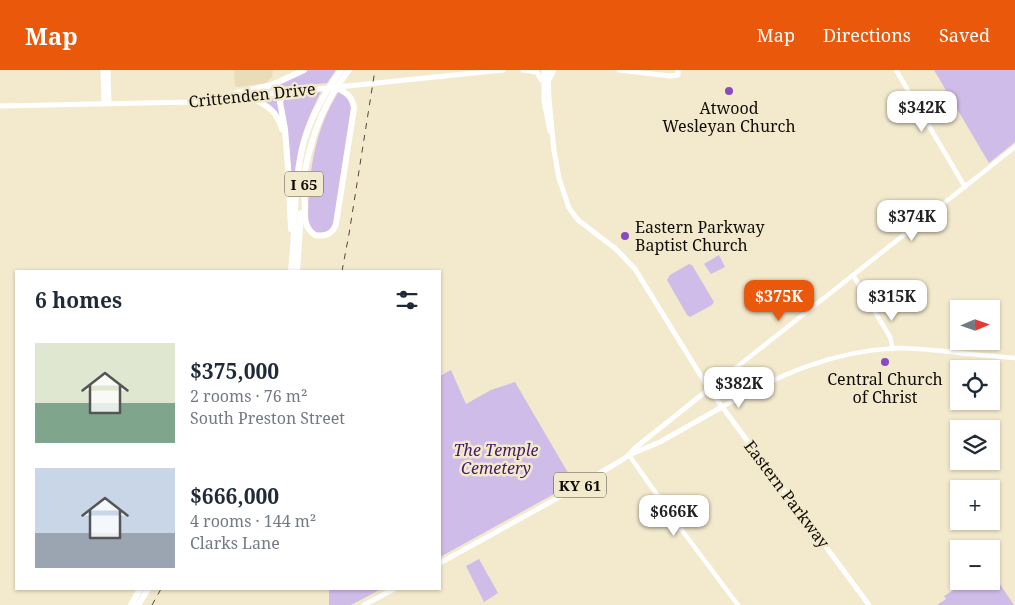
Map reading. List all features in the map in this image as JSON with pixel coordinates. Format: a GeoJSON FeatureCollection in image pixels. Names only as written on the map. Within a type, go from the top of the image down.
{"type":"FeatureCollection","features":[{"type":"Feature","properties":{"kind":"highway"},"geometry":{"type":"LineString","coordinates":[[230,98],[236,93],[272,85],[304,70]]}},
{"type":"Feature","properties":{"kind":"highway","name":"I 65"},"geometry":{"type":"LineString","coordinates":[[297,270],[306,167],[313,136],[344,72]]}},
{"type":"Feature","properties":{"kind":"highway","name":"I 65"},"geometry":{"type":"LineString","coordinates":[[291,270],[299,166],[303,144],[321,101],[344,72]]}},
{"type":"Feature","properties":{"kind":"highway"},"geometry":{"type":"LineString","coordinates":[[304,190],[306,196],[305,216],[308,228],[318,236],[333,231],[336,224],[354,108],[350,96],[332,86]]}},
{"type":"Feature","properties":{"kind":"highway"},"geometry":{"type":"LineString","coordinates":[[284,92],[280,102],[287,156],[293,258]]}},
{"type":"Feature","properties":{"kind":"highway"},"geometry":{"type":"LineString","coordinates":[[249,96],[264,104],[275,114],[280,123],[287,156]]}},
{"type":"Feature","properties":{"kind":"highway"},"geometry":{"type":"LineString","coordinates":[[131,605],[139,590]]}},
{"type":"Feature","properties":{"kind":"highway"},"geometry":{"type":"LineString","coordinates":[[138,605],[147,590]]}},
{"type":"Feature","properties":{"kind":"main road"},"geometry":{"type":"LineString","coordinates":[[103,70],[106,104]]}},
{"type":"Feature","properties":{"kind":"main road"},"geometry":{"type":"LineString","coordinates":[[106,104],[108,70]]}},
{"type":"Feature","properties":{"kind":"main road","name":"Crittenden Drive"},"geometry":{"type":"LineString","coordinates":[[0,106],[170,103],[503,70]]}},
{"type":"Feature","properties":{"kind":"main road"},"geometry":{"type":"LineString","coordinates":[[523,70],[537,72],[546,85]]}},
{"type":"Feature","properties":{"kind":"main road","name":"Eastern Parkway"},"geometry":{"type":"LineString","coordinates":[[544,70],[546,85]]}},
{"type":"Feature","properties":{"kind":"main road","name":"Eastern Parkway"},"geometry":{"type":"LineString","coordinates":[[548,70],[545,110],[552,134],[559,178],[566,202],[573,215],[616,249],[635,269],[709,389],[869,605]]}},
{"type":"Feature","properties":{"kind":"main road"},"geometry":{"type":"LineString","coordinates":[[546,85],[554,70]]}},
{"type":"Feature","properties":{"kind":"main road"},"geometry":{"type":"LineString","coordinates":[[619,70],[676,73]]}},
{"type":"Feature","properties":{"kind":"main road"},"geometry":{"type":"LineString","coordinates":[[648,70],[676,73]]}},
{"type":"Feature","properties":{"kind":"main road"},"geometry":{"type":"LineString","coordinates":[[896,70],[965,187]]}},
{"type":"Feature","properties":{"kind":"main road","name":"KY 61"},"geometry":{"type":"LineString","coordinates":[[629,455],[634,448],[1015,147]]}},
{"type":"Feature","properties":{"kind":"main road"},"geometry":{"type":"LineString","coordinates":[[853,275],[890,337],[893,349],[918,349],[1015,358]]}},
{"type":"Feature","properties":{"kind":"main road","name":"KY 61"},"geometry":{"type":"LineString","coordinates":[[441,562],[593,478],[629,455],[660,442],[771,381],[804,366],[847,354],[893,349]]}},
{"type":"Feature","properties":{"kind":"main road"},"geometry":{"type":"LineString","coordinates":[[629,455],[738,605]]}},
{"type":"Feature","properties":{"kind":"main road"},"geometry":{"type":"LineString","coordinates":[[364,605],[392,590]]}},
{"type":"Feature","properties":{"kind":"shaded area"},"geometry":{"type":"Polygon","coordinates":[[[234,70],[273,70],[272,77],[266,83],[239,87],[235,86],[234,70]]]}},
{"type":"Feature","properties":{"kind":"green space"},"geometry":{"type":"Polygon","coordinates":[[[307,70],[336,70],[327,83],[268,89],[307,70]]]}},
{"type":"Feature","properties":{"kind":"green space"},"geometry":{"type":"Polygon","coordinates":[[[934,70],[1015,70],[1015,142],[989,163],[934,70]]]}},
{"type":"Feature","properties":{"kind":"green space"},"geometry":{"type":"Polygon","coordinates":[[[339,91],[344,93],[352,104],[335,223],[330,231],[317,234],[308,224],[311,172],[323,122],[339,91]]]}},
{"type":"Feature","properties":{"kind":"green space"},"geometry":{"type":"Polygon","coordinates":[[[321,92],[301,141],[292,189],[289,145],[282,103],[284,97],[321,92]]]}},
{"type":"Feature","properties":{"kind":"green space"},"geometry":{"type":"Polygon","coordinates":[[[280,97],[283,126],[262,100],[280,97]]]}},
{"type":"Feature","properties":{"kind":"green space"},"geometry":{"type":"Polygon","coordinates":[[[719,255],[725,267],[711,274],[704,264],[719,255]]]}},
{"type":"Feature","properties":{"kind":"green space"},"geometry":{"type":"Polygon","coordinates":[[[689,264],[692,265],[714,302],[690,317],[667,280],[670,275],[689,264]]]}},
{"type":"Feature","properties":{"kind":"green space","name":"The Temple Cemetery"},"geometry":{"type":"Polygon","coordinates":[[[451,370],[466,404],[491,390],[515,382],[574,483],[441,556],[441,375],[451,370]]]}},
{"type":"Feature","properties":{"kind":"green space"},"geometry":{"type":"Polygon","coordinates":[[[479,559],[498,593],[484,602],[466,566],[479,559]]]}},
{"type":"Feature","properties":{"kind":"green space"},"geometry":{"type":"Polygon","coordinates":[[[1000,584],[1014,605],[937,605],[946,599],[944,596],[954,590],[1000,590],[1000,584]]]}},
{"type":"Feature","properties":{"kind":"green space"},"geometry":{"type":"Polygon","coordinates":[[[329,590],[379,590],[351,605],[329,605],[329,590]]]}},
{"type":"Feature","properties":{"kind":"railway"},"geometry":{"type":"LineString","coordinates":[[342,270],[375,70]]}},
{"type":"Feature","properties":{"kind":"railway"},"geometry":{"type":"LineString","coordinates":[[152,605],[160,590]]}},
{"type":"Feature","properties":{"kind":"place","name":"Atwood Wesleyan Church"},"geometry":{"type":"Point","coordinates":[729,91]}},
{"type":"Feature","properties":{"kind":"place","name":"Eastern Parkway Baptist Church"},"geometry":{"type":"Point","coordinates":[625,236]}},
{"type":"Feature","properties":{"kind":"place","name":"Central Church of Christ"},"geometry":{"type":"Point","coordinates":[885,362]}}]}
